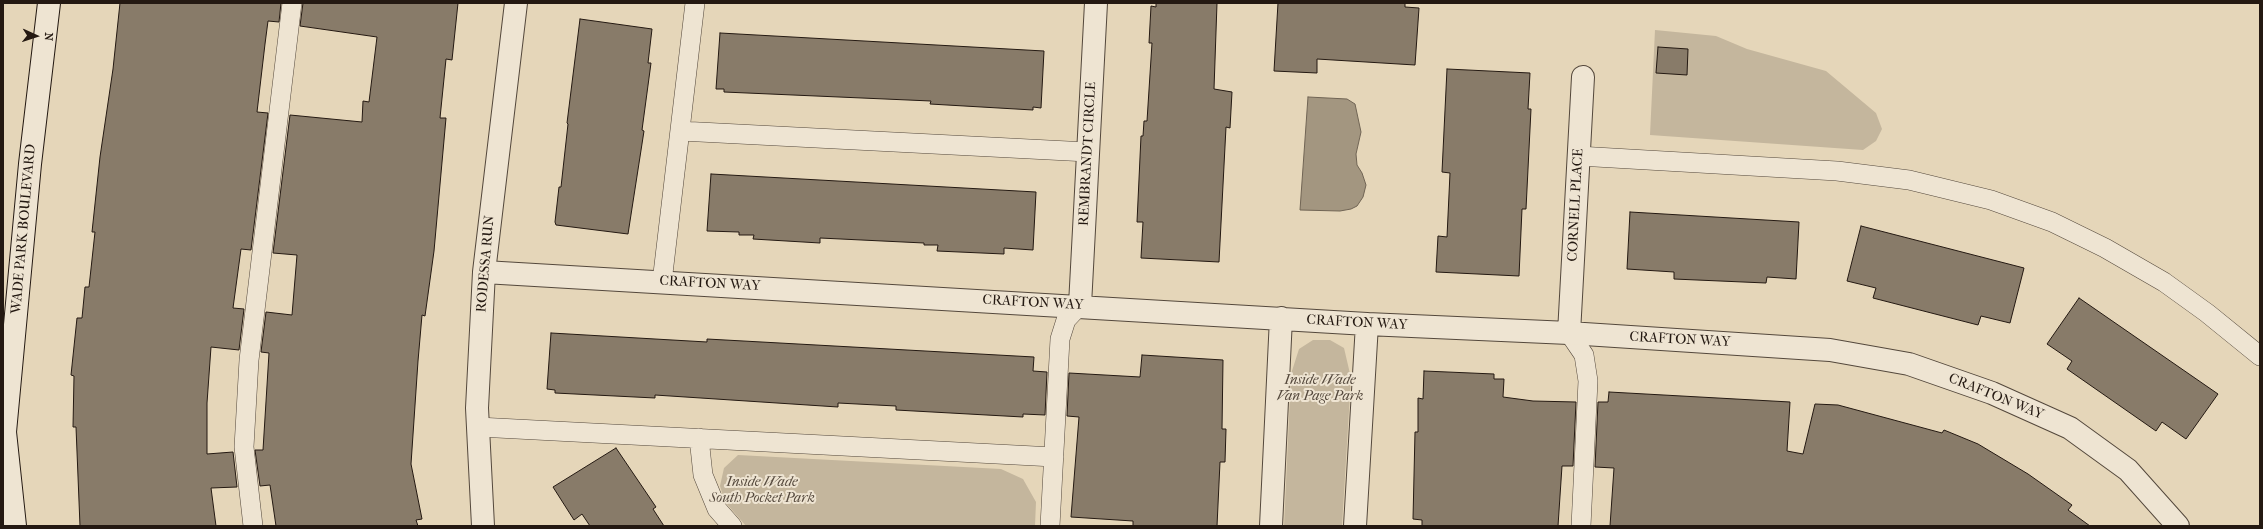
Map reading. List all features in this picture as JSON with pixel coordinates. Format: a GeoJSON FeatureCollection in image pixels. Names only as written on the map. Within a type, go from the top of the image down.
{"type":"FeatureCollection","features":[{"type":"Feature","properties":{"kind":"street","name":"WADE PARK BOULEVARD"},"geometry":{"type":"LineString","coordinates":[[15,526],[5,432],[30,164],[49,3]]}},
{"type":"Feature","properties":{"kind":"street","name":"RODESSA RUN"},"geometry":{"type":"LineString","coordinates":[[483,526],[478,427],[484,272],[516,3]]}},
{"type":"Feature","properties":{"kind":"street","name":"REMBRANDT CIRCLE"},"geometry":{"type":"LineString","coordinates":[[1080,306],[1096,3]]}},
{"type":"Feature","properties":{"kind":"street","name":"CORNELL PLACE"},"geometry":{"type":"LineString","coordinates":[[1569,333],[1583,76]]}},
{"type":"Feature","properties":{"kind":"street","name":"CRAFTON WAY"},"geometry":{"type":"LineString","coordinates":[[484,272],[1367,324],[1569,333],[1830,350],[1909,364],[1992,393],[2070,428],[2128,470],[2178,526]]}},
{"type":"Feature","properties":{"kind":"street"},"geometry":{"type":"LineString","coordinates":[[1271,526],[1281,318]]}},
{"type":"Feature","properties":{"kind":"street"},"geometry":{"type":"LineString","coordinates":[[1355,526],[1367,324]]}},
{"type":"Feature","properties":{"kind":"lane"},"geometry":{"type":"LineString","coordinates":[[253,526],[244,447],[249,360],[292,3]]}},
{"type":"Feature","properties":{"kind":"lane"},"geometry":{"type":"LineString","coordinates":[[662,282],[695,3]]}},
{"type":"Feature","properties":{"kind":"lane"},"geometry":{"type":"LineString","coordinates":[[680,132],[1088,152]]}},
{"type":"Feature","properties":{"kind":"lane"},"geometry":{"type":"LineString","coordinates":[[1578,156],[1837,171],[1909,180],[1991,200],[2052,222],[2105,248],[2164,282],[2208,313],[2260,356]]}},
{"type":"Feature","properties":{"kind":"lane"},"geometry":{"type":"LineString","coordinates":[[1050,526],[1060,339],[1066,320],[1080,306]]}},
{"type":"Feature","properties":{"kind":"lane"},"geometry":{"type":"LineString","coordinates":[[1569,333],[1584,355],[1588,381],[1581,526]]}},
{"type":"Feature","properties":{"kind":"lane"},"geometry":{"type":"LineString","coordinates":[[478,427],[1054,457]]}},
{"type":"Feature","properties":{"kind":"lane"},"geometry":{"type":"LineString","coordinates":[[699,438],[703,475],[717,509],[732,526]]}},
{"type":"Feature","properties":{"kind":"green space"},"geometry":{"type":"Polygon","coordinates":[[[1655,30],[1716,36],[1747,49],[1826,71],[1876,113],[1882,129],[1876,141],[1863,150],[1650,135],[1655,30]]]}},
{"type":"Feature","properties":{"kind":"green space","name":"Inside Wade Van Page Park"},"geometry":{"type":"Polygon","coordinates":[[[1313,340],[1330,340],[1344,348],[1351,378],[1342,526],[1284,526],[1291,374],[1299,349],[1313,340]]]}},
{"type":"Feature","properties":{"kind":"green space","name":"Inside Wade South Pocket Park"},"geometry":{"type":"Polygon","coordinates":[[[738,455],[1001,469],[1023,479],[1036,502],[1035,526],[746,526],[725,502],[720,486],[724,468],[738,455]]]}},
{"type":"Feature","properties":{"kind":"shaded area"},"geometry":{"type":"Polygon","coordinates":[[[1308,97],[1347,99],[1355,104],[1361,132],[1356,154],[1357,165],[1362,173],[1366,185],[1363,197],[1357,206],[1351,209],[1340,211],[1300,210],[1308,97]]]}},
{"type":"Feature","properties":{"kind":"building"},"geometry":{"type":"Polygon","coordinates":[[[120,3],[281,3],[279,22],[268,21],[257,112],[268,113],[251,250],[241,249],[233,308],[244,309],[239,350],[211,347],[207,403],[207,454],[233,452],[237,487],[211,488],[216,526],[80,526],[76,427],[73,427],[74,376],[71,375],[77,318],[82,318],[85,287],[89,287],[95,232],[92,232],[100,157],[113,69],[120,3]]]}},
{"type":"Feature","properties":{"kind":"building"},"geometry":{"type":"Polygon","coordinates":[[[303,3],[458,3],[452,60],[446,59],[440,118],[446,118],[434,251],[425,316],[422,315],[418,361],[411,464],[422,519],[416,520],[418,526],[276,526],[270,485],[260,486],[255,450],[263,450],[269,353],[261,352],[266,312],[292,315],[297,255],[273,253],[290,115],[362,122],[363,101],[369,102],[377,37],[300,26],[303,3]]]}},
{"type":"Feature","properties":{"kind":"building"},"geometry":{"type":"Polygon","coordinates":[[[1156,3],[1217,3],[1214,89],[1232,92],[1230,128],[1226,127],[1219,262],[1141,258],[1143,222],[1137,222],[1141,136],[1143,136],[1144,121],[1147,121],[1152,43],[1149,43],[1151,6],[1156,7],[1156,3]]]}},
{"type":"Feature","properties":{"kind":"building"},"geometry":{"type":"Polygon","coordinates":[[[1278,3],[1405,3],[1405,7],[1419,8],[1415,65],[1317,59],[1317,73],[1274,71],[1278,3]]]}},
{"type":"Feature","properties":{"kind":"building"},"geometry":{"type":"Polygon","coordinates":[[[580,19],[652,29],[648,63],[651,63],[642,130],[644,131],[628,234],[556,225],[555,222],[559,187],[561,187],[567,123],[580,19]]]}},
{"type":"Feature","properties":{"kind":"building"},"geometry":{"type":"Polygon","coordinates":[[[720,33],[1044,51],[1041,108],[1033,107],[1033,110],[930,104],[931,101],[724,92],[724,89],[716,89],[720,33]]]}},
{"type":"Feature","properties":{"kind":"building"},"geometry":{"type":"Polygon","coordinates":[[[1658,47],[1688,49],[1687,75],[1656,73],[1658,47]]]}},
{"type":"Feature","properties":{"kind":"building"},"geometry":{"type":"Polygon","coordinates":[[[1447,69],[1530,73],[1528,109],[1531,109],[1526,209],[1522,209],[1519,276],[1436,272],[1438,236],[1447,237],[1450,173],[1442,172],[1447,69]]]}},
{"type":"Feature","properties":{"kind":"building"},"geometry":{"type":"Polygon","coordinates":[[[711,174],[1036,192],[1033,250],[1004,248],[1004,254],[937,251],[938,245],[924,245],[924,243],[820,238],[820,243],[753,239],[754,235],[739,235],[739,232],[707,231],[711,174]]]}},
{"type":"Feature","properties":{"kind":"building"},"geometry":{"type":"Polygon","coordinates":[[[1630,212],[1799,222],[1796,279],[1767,277],[1766,283],[1674,279],[1674,272],[1627,269],[1630,212]]]}},
{"type":"Feature","properties":{"kind":"building"},"geometry":{"type":"Polygon","coordinates":[[[1861,226],[2024,268],[2010,323],[1981,316],[1978,325],[1873,298],[1876,288],[1847,281],[1861,226]]]}},
{"type":"Feature","properties":{"kind":"building"},"geometry":{"type":"Polygon","coordinates":[[[2079,298],[2218,394],[2186,439],[2162,422],[2156,431],[2067,369],[2072,361],[2047,344],[2079,298]]]}},
{"type":"Feature","properties":{"kind":"building"},"geometry":{"type":"Polygon","coordinates":[[[551,333],[707,342],[707,339],[1034,357],[1033,371],[1047,372],[1045,415],[1023,414],[1023,417],[896,410],[896,406],[838,403],[838,407],[655,395],[655,398],[555,393],[555,390],[547,389],[551,333]]]}},
{"type":"Feature","properties":{"kind":"building"},"geometry":{"type":"Polygon","coordinates":[[[1142,355],[1223,360],[1222,429],[1226,429],[1225,462],[1220,462],[1217,526],[1133,526],[1133,521],[1071,517],[1079,417],[1067,416],[1069,373],[1140,377],[1142,355]]]}},
{"type":"Feature","properties":{"kind":"building"},"geometry":{"type":"Polygon","coordinates":[[[1424,371],[1494,374],[1494,379],[1504,379],[1503,397],[1533,401],[1576,402],[1573,466],[1562,466],[1558,526],[1422,526],[1422,520],[1413,519],[1415,432],[1418,432],[1418,398],[1423,399],[1424,371]]]}},
{"type":"Feature","properties":{"kind":"building"},"geometry":{"type":"Polygon","coordinates":[[[1609,392],[1790,402],[1787,451],[1803,454],[1815,404],[1838,405],[1942,433],[1944,430],[1978,444],[2028,474],[2072,505],[2068,510],[2090,526],[1610,526],[1614,468],[1595,467],[1598,402],[1608,402],[1609,392]]]}},
{"type":"Feature","properties":{"kind":"building"},"geometry":{"type":"Polygon","coordinates":[[[616,448],[656,507],[653,509],[664,526],[590,526],[582,514],[574,520],[553,487],[616,448]]]}}]}
